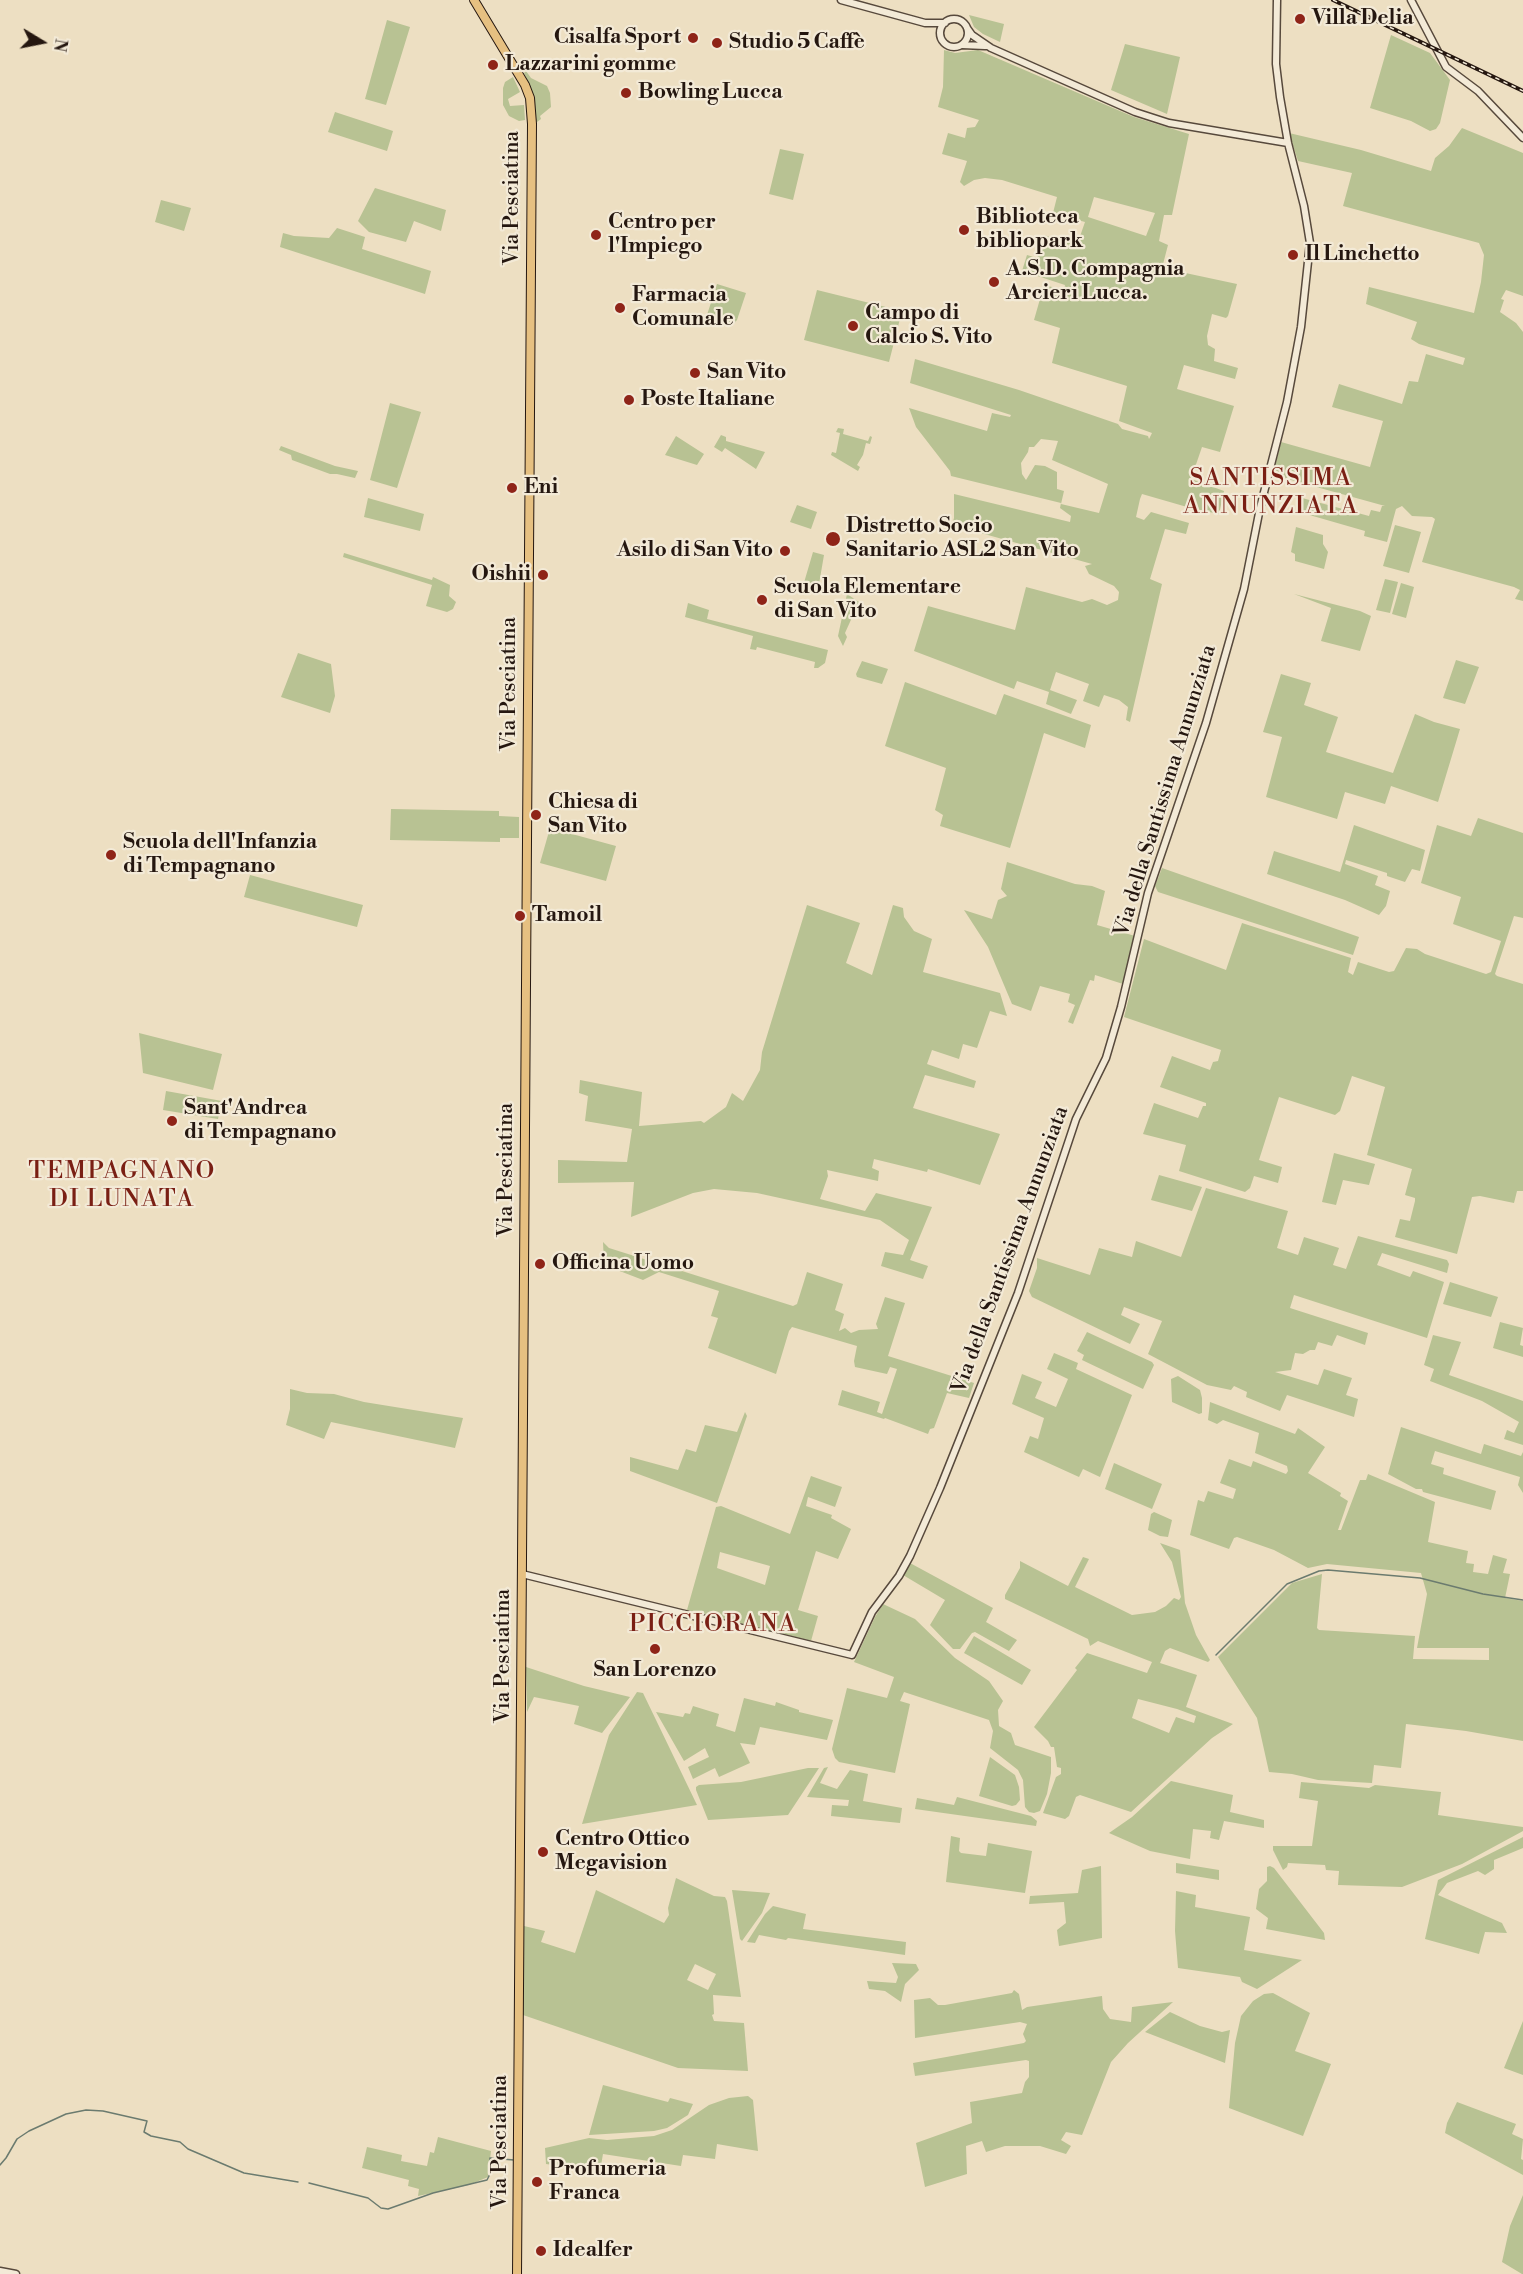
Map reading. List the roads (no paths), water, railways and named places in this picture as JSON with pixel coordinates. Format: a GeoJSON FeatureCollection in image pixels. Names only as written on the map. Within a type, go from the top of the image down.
{"type":"FeatureCollection","features":[{"type":"Feature","properties":{"kind":"main road","name":"Via Pesciatina"},"geometry":{"type":"LineString","coordinates":[[474,0],[528,92],[532,124],[517,2274]]}},
{"type":"Feature","properties":{"kind":"street"},"geometry":{"type":"LineString","coordinates":[[841,0],[925,23],[945,23],[956,20],[963,23],[972,35],[991,48]]}},
{"type":"Feature","properties":{"kind":"street","name":"Via della Santissima Annunziata"},"geometry":{"type":"LineString","coordinates":[[522,1575],[852,1654],[872,1612],[905,1566],[940,1488],[1018,1293],[1076,1119],[1106,1058],[1121,1007],[1148,893],[1186,785],[1244,589],[1260,508],[1287,402],[1301,327],[1311,243],[1288,143],[1276,64],[1278,0]]}},
{"type":"Feature","properties":{"kind":"street"},"geometry":{"type":"LineString","coordinates":[[1411,0],[1446,67],[1478,91],[1523,138]]}},
{"type":"Feature","properties":{"kind":"street"},"geometry":{"type":"LineString","coordinates":[[925,23],[948,45],[975,44],[991,48],[1135,112],[1169,123],[1288,143]]}},
{"type":"Feature","properties":{"kind":"street"},"geometry":{"type":"LineString","coordinates":[[940,36],[945,23]]}},
{"type":"Feature","properties":{"kind":"street"},"geometry":{"type":"LineString","coordinates":[[960,46],[967,38],[967,28]]}},
{"type":"Feature","properties":{"kind":"street"},"geometry":{"type":"LineString","coordinates":[[0,2271],[16,2274]]}},
{"type":"Feature","properties":{"kind":"waterway"},"geometry":{"type":"LineString","coordinates":[[1216,1655],[1287,1584],[1319,1571],[1420,1578],[1483,1594],[1523,1600]]}},
{"type":"Feature","properties":{"kind":"waterway"},"geometry":{"type":"LineString","coordinates":[[0,2165],[17,2139],[29,2131],[66,2114],[86,2110],[103,2111],[147,2121],[144,2132],[151,2136],[180,2142],[188,2149],[244,2173],[298,2182]]}},
{"type":"Feature","properties":{"kind":"waterway"},"geometry":{"type":"LineString","coordinates":[[309,2183],[368,2198],[381,2208],[388,2209],[433,2193],[487,2180],[490,2158],[514,2160]]}},
{"type":"Feature","properties":{"kind":"railway"},"geometry":{"type":"LineString","coordinates":[[1333,0],[1523,91]]}},
{"type":"Feature","properties":{"kind":"place","name":"Villa Delia"},"geometry":{"type":"Point","coordinates":[1300,19]}},
{"type":"Feature","properties":{"kind":"place","name":"Cisalfa Sport"},"geometry":{"type":"Point","coordinates":[693,38]}},
{"type":"Feature","properties":{"kind":"place","name":"Studio 5 Caffè"},"geometry":{"type":"Point","coordinates":[717,43]}},
{"type":"Feature","properties":{"kind":"place","name":"Lazzarini gomme"},"geometry":{"type":"Point","coordinates":[493,65]}},
{"type":"Feature","properties":{"kind":"place","name":"Bowling Lucca"},"geometry":{"type":"Point","coordinates":[626,93]}},
{"type":"Feature","properties":{"kind":"place","name":"Biblioteca bibliopark"},"geometry":{"type":"Point","coordinates":[964,230]}},
{"type":"Feature","properties":{"kind":"place","name":"Centro per l'Impiego"},"geometry":{"type":"Point","coordinates":[596,235]}},
{"type":"Feature","properties":{"kind":"place","name":"Il Linchetto"},"geometry":{"type":"Point","coordinates":[1293,255]}},
{"type":"Feature","properties":{"kind":"place","name":"A.S.D. Compagnia Arcieri Lucca."},"geometry":{"type":"Point","coordinates":[994,282]}},
{"type":"Feature","properties":{"kind":"place","name":"Farmacia Comunale"},"geometry":{"type":"Point","coordinates":[620,308]}},
{"type":"Feature","properties":{"kind":"place","name":"Campo di Calcio S. Vito"},"geometry":{"type":"Point","coordinates":[853,326]}},
{"type":"Feature","properties":{"kind":"place","name":"San Vito"},"geometry":{"type":"Point","coordinates":[695,373]}},
{"type":"Feature","properties":{"kind":"place","name":"Poste Italiane"},"geometry":{"type":"Point","coordinates":[629,400]}},
{"type":"Feature","properties":{"kind":"place","name":"Eni"},"geometry":{"type":"Point","coordinates":[512,488]}},
{"type":"Feature","properties":{"kind":"place","name":"Distretto Socio Sanitario ASL2 San Vito"},"geometry":{"type":"Point","coordinates":[833,539]}},
{"type":"Feature","properties":{"kind":"place","name":"Asilo di San Vito"},"geometry":{"type":"Point","coordinates":[785,551]}},
{"type":"Feature","properties":{"kind":"place","name":"Oishii"},"geometry":{"type":"Point","coordinates":[543,575]}},
{"type":"Feature","properties":{"kind":"place","name":"Scuola Elementare di San Vito"},"geometry":{"type":"Point","coordinates":[762,600]}},
{"type":"Feature","properties":{"kind":"place","name":"Chiesa di San Vito"},"geometry":{"type":"Point","coordinates":[536,815]}},
{"type":"Feature","properties":{"kind":"place","name":"Scuola dell'Infanzia di Tempagnano"},"geometry":{"type":"Point","coordinates":[111,855]}},
{"type":"Feature","properties":{"kind":"place","name":"Tamoil"},"geometry":{"type":"Point","coordinates":[520,916]}},
{"type":"Feature","properties":{"kind":"place","name":"Sant'Andrea di Tempagnano"},"geometry":{"type":"Point","coordinates":[172,1121]}},
{"type":"Feature","properties":{"kind":"place","name":"Officina Uomo"},"geometry":{"type":"Point","coordinates":[540,1264]}},
{"type":"Feature","properties":{"kind":"place","name":"San Lorenzo"},"geometry":{"type":"Point","coordinates":[655,1649]}},
{"type":"Feature","properties":{"kind":"place","name":"Centro Ottico Megavision"},"geometry":{"type":"Point","coordinates":[543,1852]}},
{"type":"Feature","properties":{"kind":"place","name":"Profumeria Franca"},"geometry":{"type":"Point","coordinates":[537,2182]}},
{"type":"Feature","properties":{"kind":"place","name":"Idealfer"},"geometry":{"type":"Point","coordinates":[541,2251]}},
{"type":"Feature","properties":{"kind":"district","name":"SANTISSIMA ANNUNZIATA"},"geometry":{"type":"Point","coordinates":[1271,493]}},
{"type":"Feature","properties":{"kind":"district","name":"TEMPAGNANO DI LUNATA"},"geometry":{"type":"Point","coordinates":[122,1186]}},
{"type":"Feature","properties":{"kind":"district","name":"PICCIORANA"},"geometry":{"type":"Point","coordinates":[713,1625]}}]}
